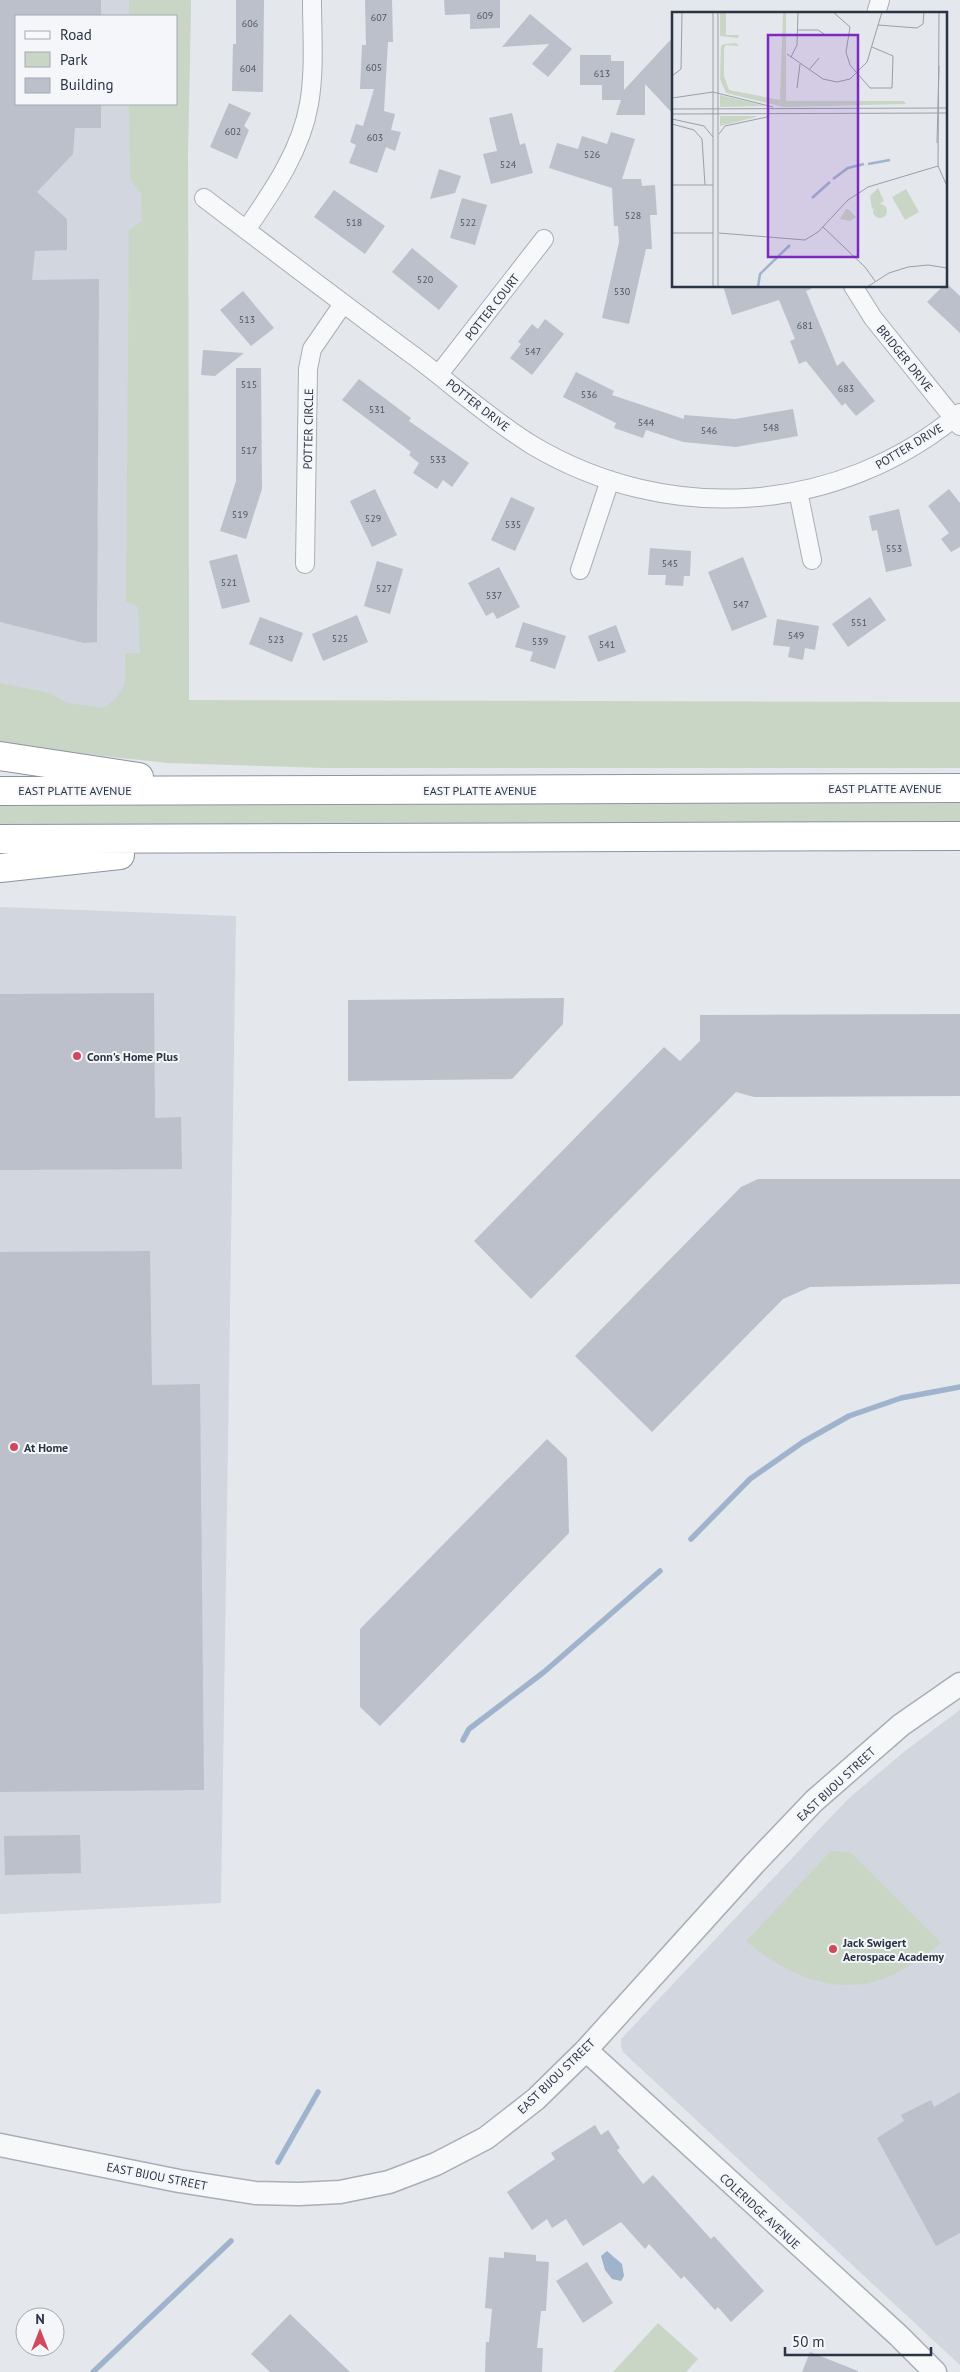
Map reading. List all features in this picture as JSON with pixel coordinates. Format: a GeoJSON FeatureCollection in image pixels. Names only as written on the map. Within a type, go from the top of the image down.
{"type":"FeatureCollection","features":[{"type":"Feature","properties":{"kind":"highway"},"geometry":{"type":"LineString","coordinates":[[0,756],[142,777],[243,789]]}},
{"type":"Feature","properties":{"kind":"highway","name":"EAST PLATTE AVENUE"},"geometry":{"type":"LineString","coordinates":[[0,791],[960,788]]}},
{"type":"Feature","properties":{"kind":"highway"},"geometry":{"type":"LineString","coordinates":[[0,840],[960,836]]}},
{"type":"Feature","properties":{"kind":"highway"},"geometry":{"type":"LineString","coordinates":[[0,868],[141,852],[208,840]]}},
{"type":"Feature","properties":{"kind":"street"},"geometry":{"type":"LineString","coordinates":[[246,230],[275,187],[289,162],[302,131],[309,105],[312,78],[312,0]]}},
{"type":"Feature","properties":{"kind":"street","name":"POTTER DRIVE"},"geometry":{"type":"LineString","coordinates":[[204,198],[528,442],[581,469],[641,490],[676,496],[738,500],[798,491],[826,484],[878,466],[958,419]]}},
{"type":"Feature","properties":{"kind":"street","name":"POTTER COURT"},"geometry":{"type":"LineString","coordinates":[[439,374],[544,239]]}},
{"type":"Feature","properties":{"kind":"street","name":"BRIDGER DRIVE"},"geometry":{"type":"LineString","coordinates":[[854,288],[873,318],[958,419]]}},
{"type":"Feature","properties":{"kind":"street","name":"POTTER CIRCLE"},"geometry":{"type":"LineString","coordinates":[[305,564],[308,369],[312,349],[343,304]]}},
{"type":"Feature","properties":{"kind":"street"},"geometry":{"type":"LineString","coordinates":[[580,570],[610,480]]}},
{"type":"Feature","properties":{"kind":"street"},"geometry":{"type":"LineString","coordinates":[[798,491],[812,560]]}},
{"type":"Feature","properties":{"kind":"street","name":"EAST BIJOU STREET"},"geometry":{"type":"LineString","coordinates":[[0,2145],[179,2181],[255,2193],[299,2194],[340,2192],[389,2182],[436,2164],[486,2138],[536,2100],[586,2050],[754,1864],[814,1801],[901,1725],[960,1684]]}},
{"type":"Feature","properties":{"kind":"street","name":"COLERIDGE AVENUE"},"geometry":{"type":"LineString","coordinates":[[586,2050],[899,2336],[935,2372]]}},
{"type":"Feature","properties":{"kind":"shaded area"},"geometry":{"type":"Polygon","coordinates":[[[0,0],[191,0],[188,152],[189,701],[0,745],[0,0]]]}},
{"type":"Feature","properties":{"kind":"shaded area"},"geometry":{"type":"Polygon","coordinates":[[[0,907],[236,916],[221,1903],[0,1914],[0,907]]]}},
{"type":"Feature","properties":{"kind":"shaded area","name":"Jack Swigert Aerospace Academy"},"geometry":{"type":"Polygon","coordinates":[[[960,1710],[960,2365],[623,2052],[621,2039],[848,1799],[905,1751],[960,1710]]]}},
{"type":"Feature","properties":{"kind":"green space"},"geometry":{"type":"Polygon","coordinates":[[[129,0],[191,0],[188,152],[189,700],[960,702],[960,768],[324,768],[168,763],[0,745],[0,683],[50,693],[67,703],[104,708],[118,696],[124,685],[125,653],[140,653],[138,607],[126,601],[129,230],[142,221],[141,193],[130,180],[129,105],[178,105],[178,15],[129,15],[129,0]]]}},
{"type":"Feature","properties":{"kind":"green space"},"geometry":{"type":"Polygon","coordinates":[[[960,801],[960,824],[0,833],[0,805],[960,801]]]}},
{"type":"Feature","properties":{"kind":"green space"},"geometry":{"type":"Polygon","coordinates":[[[831,1851],[850,1852],[941,1943],[916,1961],[888,1977],[878,1981],[851,1985],[818,1981],[802,1976],[772,1961],[746,1941],[831,1851]]]}},
{"type":"Feature","properties":{"kind":"green space"},"geometry":{"type":"Polygon","coordinates":[[[658,2323],[698,2359],[686,2372],[613,2372],[658,2323]]]}},
{"type":"Feature","properties":{"kind":"water"},"geometry":{"type":"Polygon","coordinates":[[[607,2251],[622,2264],[624,2276],[621,2281],[612,2279],[605,2270],[601,2256],[607,2251]]]}},
{"type":"Feature","properties":{"kind":"building"},"geometry":{"type":"Polygon","coordinates":[[[0,0],[101,0],[101,15],[15,15],[15,105],[101,105],[101,128],[75,128],[73,154],[37,192],[67,219],[67,250],[35,251],[32,280],[99,279],[97,642],[84,643],[0,622],[0,0]]]}},
{"type":"Feature","properties":{"kind":"building"},"geometry":{"type":"Polygon","coordinates":[[[236,0],[264,0],[263,92],[232,91],[233,44],[236,44],[236,0]]]}},
{"type":"Feature","properties":{"kind":"building"},"geometry":{"type":"Polygon","coordinates":[[[365,0],[392,0],[393,42],[388,42],[384,111],[395,114],[391,130],[401,132],[395,151],[386,147],[377,173],[349,163],[356,145],[350,142],[356,124],[363,126],[374,89],[360,89],[362,45],[366,45],[365,0]]]}},
{"type":"Feature","properties":{"kind":"building"},"geometry":{"type":"Polygon","coordinates":[[[444,0],[500,0],[500,28],[470,29],[470,14],[445,15],[444,0]]]}},
{"type":"Feature","properties":{"kind":"building"},"geometry":{"type":"Polygon","coordinates":[[[530,14],[572,49],[548,77],[532,64],[549,44],[502,47],[530,14]]]}},
{"type":"Feature","properties":{"kind":"building"},"geometry":{"type":"Polygon","coordinates":[[[672,38],[672,113],[645,84],[645,115],[616,115],[621,100],[602,100],[602,85],[580,85],[580,55],[611,55],[611,61],[624,61],[624,90],[672,38]]]}},
{"type":"Feature","properties":{"kind":"building"},"geometry":{"type":"Polygon","coordinates":[[[229,103],[251,113],[244,126],[249,130],[237,159],[210,147],[229,103]]]}},
{"type":"Feature","properties":{"kind":"building"},"geometry":{"type":"Polygon","coordinates":[[[512,113],[520,145],[525,143],[533,173],[491,184],[483,154],[497,151],[489,118],[512,113]]]}},
{"type":"Feature","properties":{"kind":"building"},"geometry":{"type":"Polygon","coordinates":[[[611,132],[635,139],[622,179],[641,179],[642,186],[655,185],[657,215],[650,215],[652,249],[646,249],[629,324],[602,318],[619,242],[618,226],[614,226],[612,188],[549,168],[557,143],[578,149],[582,136],[607,144],[611,132]]]}},
{"type":"Feature","properties":{"kind":"building"},"geometry":{"type":"Polygon","coordinates":[[[439,169],[461,176],[455,193],[430,199],[439,169]]]}},
{"type":"Feature","properties":{"kind":"building"},"geometry":{"type":"Polygon","coordinates":[[[334,190],[385,226],[365,254],[314,217],[334,190]]]}},
{"type":"Feature","properties":{"kind":"building"},"geometry":{"type":"Polygon","coordinates":[[[462,198],[487,205],[475,245],[450,238],[462,198]]]}},
{"type":"Feature","properties":{"kind":"building"},"geometry":{"type":"Polygon","coordinates":[[[412,248],[458,286],[439,310],[392,272],[412,248]]]}},
{"type":"Feature","properties":{"kind":"building"},"geometry":{"type":"Polygon","coordinates":[[[948,285],[960,296],[960,333],[927,302],[941,288],[948,288],[948,285]]]}},
{"type":"Feature","properties":{"kind":"building"},"geometry":{"type":"Polygon","coordinates":[[[724,288],[811,288],[806,291],[837,366],[843,361],[875,401],[856,416],[845,403],[842,406],[806,361],[799,364],[790,341],[795,339],[779,300],[732,315],[724,288]]]}},
{"type":"Feature","properties":{"kind":"building"},"geometry":{"type":"Polygon","coordinates":[[[243,291],[274,328],[251,346],[220,310],[243,291]]]}},
{"type":"Feature","properties":{"kind":"building"},"geometry":{"type":"Polygon","coordinates":[[[545,319],[564,334],[532,375],[510,358],[521,344],[518,342],[532,324],[538,329],[545,319]]]}},
{"type":"Feature","properties":{"kind":"building"},"geometry":{"type":"Polygon","coordinates":[[[203,350],[244,353],[215,376],[201,375],[203,350]]]}},
{"type":"Feature","properties":{"kind":"building"},"geometry":{"type":"Polygon","coordinates":[[[236,368],[261,368],[262,489],[246,539],[220,531],[236,481],[236,368]]]}},
{"type":"Feature","properties":{"kind":"building"},"geometry":{"type":"Polygon","coordinates":[[[576,372],[614,391],[612,395],[684,419],[684,415],[735,419],[793,409],[798,436],[736,447],[683,442],[646,430],[643,438],[614,428],[616,423],[563,397],[576,372]]]}},
{"type":"Feature","properties":{"kind":"building"},"geometry":{"type":"Polygon","coordinates":[[[359,379],[411,418],[409,421],[469,463],[452,487],[443,480],[437,489],[413,473],[419,463],[409,455],[411,452],[342,400],[359,379]]]}},
{"type":"Feature","properties":{"kind":"building"},"geometry":{"type":"Polygon","coordinates":[[[375,489],[397,535],[372,547],[350,501],[375,489]]]}},
{"type":"Feature","properties":{"kind":"building"},"geometry":{"type":"Polygon","coordinates":[[[949,489],[960,503],[960,547],[951,552],[941,539],[949,533],[928,506],[949,489]]]}},
{"type":"Feature","properties":{"kind":"building"},"geometry":{"type":"Polygon","coordinates":[[[511,497],[535,508],[515,551],[491,540],[511,497]]]}},
{"type":"Feature","properties":{"kind":"building"},"geometry":{"type":"Polygon","coordinates":[[[899,509],[912,566],[886,572],[877,530],[872,531],[869,516],[899,509]]]}},
{"type":"Feature","properties":{"kind":"building"},"geometry":{"type":"Polygon","coordinates":[[[650,548],[691,551],[690,576],[684,576],[683,586],[665,585],[666,575],[648,575],[650,548]]]}},
{"type":"Feature","properties":{"kind":"building"},"geometry":{"type":"Polygon","coordinates":[[[237,554],[250,602],[222,609],[209,561],[237,554]]]}},
{"type":"Feature","properties":{"kind":"building"},"geometry":{"type":"Polygon","coordinates":[[[743,557],[767,617],[732,631],[708,572],[743,557]]]}},
{"type":"Feature","properties":{"kind":"building"},"geometry":{"type":"Polygon","coordinates":[[[377,561],[403,569],[390,614],[364,606],[377,561]]]}},
{"type":"Feature","properties":{"kind":"building"},"geometry":{"type":"Polygon","coordinates":[[[499,567],[520,607],[497,619],[493,612],[486,616],[468,583],[499,567]]]}},
{"type":"Feature","properties":{"kind":"building"},"geometry":{"type":"Polygon","coordinates":[[[870,597],[886,620],[848,647],[832,624],[870,597]]]}},
{"type":"Feature","properties":{"kind":"building"},"geometry":{"type":"Polygon","coordinates":[[[357,615],[368,642],[323,661],[312,634],[357,615]]]}},
{"type":"Feature","properties":{"kind":"building"},"geometry":{"type":"Polygon","coordinates":[[[260,617],[303,633],[292,662],[249,644],[260,617]]]}},
{"type":"Feature","properties":{"kind":"building"},"geometry":{"type":"Polygon","coordinates":[[[777,619],[819,626],[815,650],[805,648],[803,660],[788,657],[790,647],[773,645],[777,619]]]}},
{"type":"Feature","properties":{"kind":"building"},"geometry":{"type":"Polygon","coordinates":[[[523,622],[566,636],[555,669],[530,661],[533,652],[515,647],[523,622]]]}},
{"type":"Feature","properties":{"kind":"building"},"geometry":{"type":"Polygon","coordinates":[[[616,625],[626,652],[598,662],[588,636],[616,625]]]}},
{"type":"Feature","properties":{"kind":"building","name":"Conn's Home Plus"},"geometry":{"type":"Polygon","coordinates":[[[154,993],[155,1118],[181,1117],[182,1169],[0,1170],[0,994],[154,993]]]}},
{"type":"Feature","properties":{"kind":"building"},"geometry":{"type":"Polygon","coordinates":[[[564,998],[563,1024],[512,1079],[348,1081],[348,1000],[564,998]]]}},
{"type":"Feature","properties":{"kind":"building"},"geometry":{"type":"Polygon","coordinates":[[[960,1014],[960,1096],[754,1097],[736,1092],[531,1299],[474,1241],[664,1047],[680,1061],[700,1041],[700,1015],[960,1014]]]}},
{"type":"Feature","properties":{"kind":"building"},"geometry":{"type":"Polygon","coordinates":[[[758,1179],[960,1179],[960,1284],[810,1287],[783,1299],[652,1432],[575,1356],[741,1187],[758,1179]]]}},
{"type":"Feature","properties":{"kind":"building"},"geometry":{"type":"Polygon","coordinates":[[[150,1251],[152,1385],[200,1384],[204,1790],[0,1792],[0,1252],[150,1251]]]}},
{"type":"Feature","properties":{"kind":"building"},"geometry":{"type":"Polygon","coordinates":[[[547,1439],[567,1458],[569,1533],[380,1726],[360,1707],[360,1629],[547,1439]]]}},
{"type":"Feature","properties":{"kind":"building"},"geometry":{"type":"Polygon","coordinates":[[[80,1835],[81,1873],[5,1875],[4,1836],[80,1835]]]}},
{"type":"Feature","properties":{"kind":"building"},"geometry":{"type":"Polygon","coordinates":[[[960,2092],[960,2233],[936,2246],[877,2138],[904,2121],[901,2115],[931,2100],[934,2107],[960,2092]]]}},
{"type":"Feature","properties":{"kind":"building"},"geometry":{"type":"Polygon","coordinates":[[[595,2125],[601,2135],[608,2130],[620,2148],[617,2150],[643,2184],[653,2175],[711,2239],[714,2236],[764,2291],[731,2322],[718,2307],[715,2310],[684,2276],[681,2279],[649,2244],[645,2249],[621,2222],[583,2246],[566,2219],[552,2228],[547,2219],[532,2230],[507,2192],[555,2159],[551,2153],[595,2125]]]}},
{"type":"Feature","properties":{"kind":"building"},"geometry":{"type":"Polygon","coordinates":[[[504,2252],[536,2255],[536,2261],[549,2262],[546,2311],[541,2311],[537,2348],[543,2348],[542,2372],[485,2372],[486,2342],[489,2342],[492,2309],[485,2308],[489,2257],[504,2258],[504,2252]]]}},
{"type":"Feature","properties":{"kind":"building"},"geometry":{"type":"Polygon","coordinates":[[[587,2262],[613,2303],[583,2323],[556,2281],[587,2262]]]}},
{"type":"Feature","properties":{"kind":"building"},"geometry":{"type":"Polygon","coordinates":[[[290,2314],[350,2372],[270,2372],[251,2354],[290,2314]]]}},
{"type":"Feature","properties":{"kind":"building"},"geometry":{"type":"Polygon","coordinates":[[[810,2352],[858,2371],[858,2372],[802,2372],[810,2352]]]}},
{"type":"Feature","properties":{"kind":"waterway"},"geometry":{"type":"LineString","coordinates":[[691,1539],[750,1479],[803,1442],[849,1416],[901,1398],[960,1387]]}},
{"type":"Feature","properties":{"kind":"waterway"},"geometry":{"type":"LineString","coordinates":[[463,1740],[469,1729],[544,1672],[660,1571]]}},
{"type":"Feature","properties":{"kind":"waterway"},"geometry":{"type":"LineString","coordinates":[[278,2162],[318,2092]]}},
{"type":"Feature","properties":{"kind":"waterway"},"geometry":{"type":"LineString","coordinates":[[93,2372],[231,2241]]}},
{"type":"Feature","properties":{"kind":"place","name":"Conn's Home Plus"},"geometry":{"type":"Point","coordinates":[77,1056]}},
{"type":"Feature","properties":{"kind":"place","name":"At Home"},"geometry":{"type":"Point","coordinates":[14,1447]}},
{"type":"Feature","properties":{"kind":"place","name":"Jack Swigert Aerospace Academy"},"geometry":{"type":"Point","coordinates":[833,1949]}}]}
